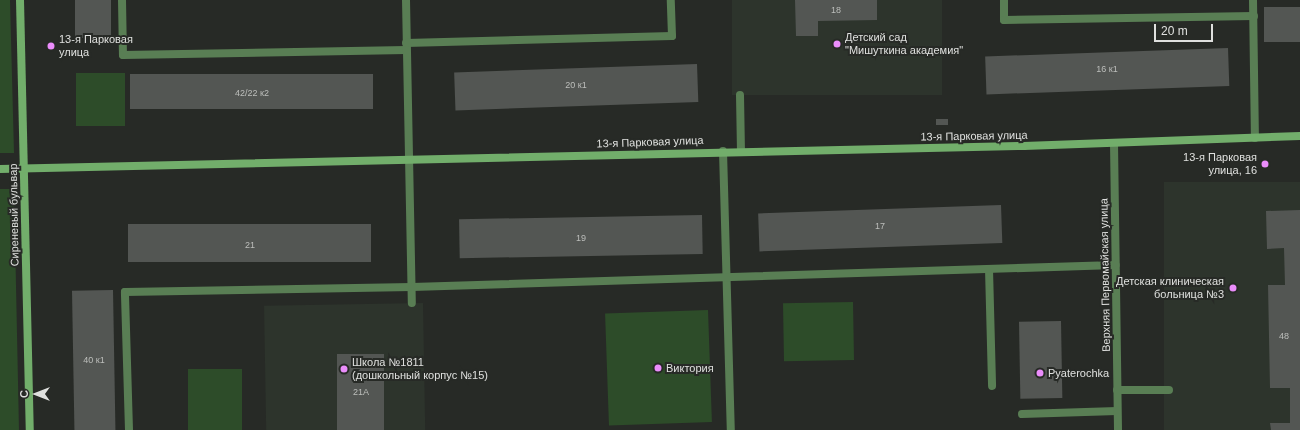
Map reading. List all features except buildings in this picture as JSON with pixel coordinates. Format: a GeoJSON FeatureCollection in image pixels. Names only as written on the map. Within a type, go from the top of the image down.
{"type":"FeatureCollection","features":[{"type":"Feature","properties":{"kind":"street","name":"Сиреневый бульвар"},"geometry":{"type":"LineString","coordinates":[[20,0],[30,430]]}},
{"type":"Feature","properties":{"kind":"street"},"geometry":{"type":"LineString","coordinates":[[122,0],[123,55],[672,36],[671,0]]}},
{"type":"Feature","properties":{"kind":"street"},"geometry":{"type":"LineString","coordinates":[[406,0],[412,303]]}},
{"type":"Feature","properties":{"kind":"street"},"geometry":{"type":"LineString","coordinates":[[1004,0],[1004,20],[1254,16]]}},
{"type":"Feature","properties":{"kind":"street"},"geometry":{"type":"LineString","coordinates":[[1254,0],[1255,138]]}},
{"type":"Feature","properties":{"kind":"street"},"geometry":{"type":"LineString","coordinates":[[740,95],[741,151]]}},
{"type":"Feature","properties":{"kind":"street","name":"13-я Парковая улица"},"geometry":{"type":"LineString","coordinates":[[0,170],[1114,143],[1300,136]]}},
{"type":"Feature","properties":{"kind":"street","name":"Верхняя Первомайская улица"},"geometry":{"type":"LineString","coordinates":[[1114,143],[1118,430]]}},
{"type":"Feature","properties":{"kind":"street"},"geometry":{"type":"LineString","coordinates":[[723,152],[731,430]]}},
{"type":"Feature","properties":{"kind":"street"},"geometry":{"type":"LineString","coordinates":[[129,430],[125,292],[412,287],[1116,265]]}},
{"type":"Feature","properties":{"kind":"street"},"geometry":{"type":"LineString","coordinates":[[989,269],[992,386]]}},
{"type":"Feature","properties":{"kind":"street"},"geometry":{"type":"LineString","coordinates":[[1117,390],[1169,390]]}},
{"type":"Feature","properties":{"kind":"street"},"geometry":{"type":"LineString","coordinates":[[1022,414],[1117,411]]}},
{"type":"Feature","properties":{"kind":"shaded area","name":"Детский сад \"Мишуткина академия\""},"geometry":{"type":"Polygon","coordinates":[[[732,0],[942,0],[942,95],[732,95],[732,0]]]}},
{"type":"Feature","properties":{"kind":"shaded area","name":"Детская клиническая больница №3"},"geometry":{"type":"Polygon","coordinates":[[[1164,182],[1300,182],[1300,430],[1164,430],[1164,182]]]}},
{"type":"Feature","properties":{"kind":"shaded area","name":"Школа №1811 (дошкольный корпус №15)"},"geometry":{"type":"Polygon","coordinates":[[[423,303],[425,430],[266,430],[264,306],[423,303]]]}},
{"type":"Feature","properties":{"kind":"green space"},"geometry":{"type":"Polygon","coordinates":[[[0,0],[10,0],[14,153],[0,153],[0,0]]]}},
{"type":"Feature","properties":{"kind":"green space"},"geometry":{"type":"Polygon","coordinates":[[[76,73],[125,73],[125,126],[76,126],[76,73]]]}},
{"type":"Feature","properties":{"kind":"green space"},"geometry":{"type":"Polygon","coordinates":[[[0,189],[14,189],[19,430],[0,430],[0,189]]]}},
{"type":"Feature","properties":{"kind":"green space"},"geometry":{"type":"Polygon","coordinates":[[[853,302],[854,360],[784,361],[783,303],[853,302]]]}},
{"type":"Feature","properties":{"kind":"green space","name":"Виктория"},"geometry":{"type":"Polygon","coordinates":[[[708,310],[712,422],[609,426],[605,314],[708,310]]]}},
{"type":"Feature","properties":{"kind":"green space"},"geometry":{"type":"Polygon","coordinates":[[[188,369],[242,369],[242,430],[188,430],[188,369]]]}},
{"type":"Feature","properties":{"kind":"place","name":"Детский сад \"Мишуткина академия\""},"geometry":{"type":"Point","coordinates":[837,44]}},
{"type":"Feature","properties":{"kind":"place","name":"13-я Парковая улица"},"geometry":{"type":"Point","coordinates":[51,46]}},
{"type":"Feature","properties":{"kind":"place","name":"13-я Парковая улица, 16"},"geometry":{"type":"Point","coordinates":[1265,164]}},
{"type":"Feature","properties":{"kind":"place","name":"Детская клиническая больница №3"},"geometry":{"type":"Point","coordinates":[1233,288]}},
{"type":"Feature","properties":{"kind":"place","name":"Виктория"},"geometry":{"type":"Point","coordinates":[658,368]}},
{"type":"Feature","properties":{"kind":"place","name":"Школа №1811 (дошкольный корпус №15)"},"geometry":{"type":"Point","coordinates":[344,369]}},
{"type":"Feature","properties":{"kind":"place","name":"Pyaterochka"},"geometry":{"type":"Point","coordinates":[1040,373]}}]}
